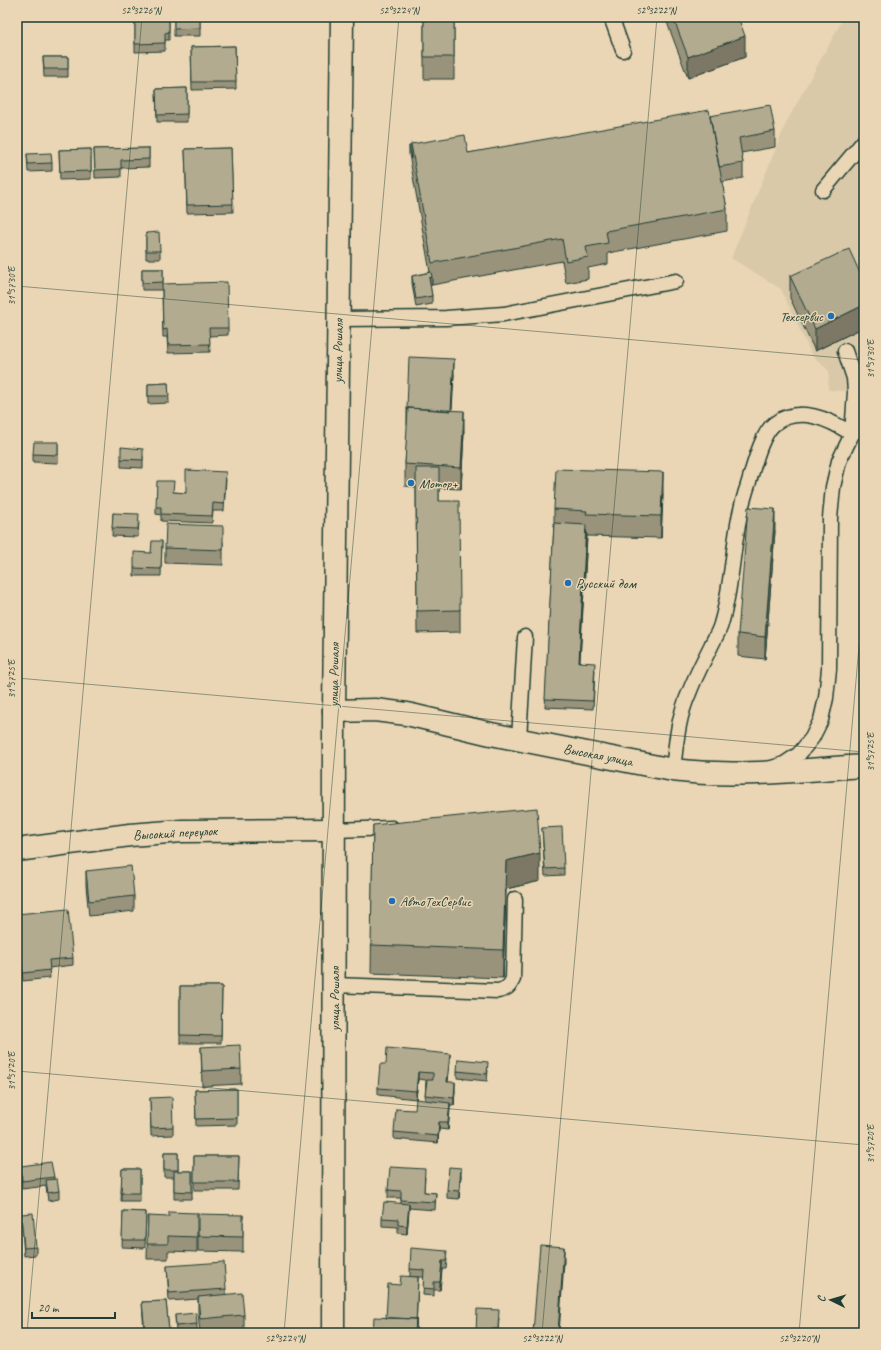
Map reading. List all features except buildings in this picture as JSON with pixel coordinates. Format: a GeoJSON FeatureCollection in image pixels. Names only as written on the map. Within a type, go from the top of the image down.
{"type":"FeatureCollection","features":[{"type":"Feature","properties":{"kind":"main road","name":"улица Рошаля"},"geometry":{"type":"LineString","coordinates":[[333,1333],[334,711],[342,17]]}},
{"type":"Feature","properties":{"kind":"main road","name":"Высокая улица"},"geometry":{"type":"LineString","coordinates":[[334,711],[375,710],[407,714],[519,740],[673,770],[697,773],[727,774],[864,766]]}},
{"type":"Feature","properties":{"kind":"main road","name":"Высокий переулок"},"geometry":{"type":"LineString","coordinates":[[17,850],[115,837],[182,831],[335,830]]}},
{"type":"Feature","properties":{"kind":"lane"},"geometry":{"type":"LineString","coordinates":[[611,17],[623,50]]}},
{"type":"Feature","properties":{"kind":"lane"},"geometry":{"type":"LineString","coordinates":[[823,190],[864,141]]}},
{"type":"Feature","properties":{"kind":"lane"},"geometry":{"type":"LineString","coordinates":[[339,319],[446,318],[504,314],[676,282]]}},
{"type":"Feature","properties":{"kind":"lane"},"geometry":{"type":"LineString","coordinates":[[758,772],[784,764],[799,754],[812,738],[820,720],[826,698],[829,669],[830,518],[833,487],[839,461],[852,434],[855,392],[854,378],[844,351]]}},
{"type":"Feature","properties":{"kind":"lane"},"geometry":{"type":"LineString","coordinates":[[673,770],[680,720],[688,694],[720,626],[726,605],[737,526],[763,438],[773,425],[786,417],[800,414],[818,417],[834,423],[852,434]]}},
{"type":"Feature","properties":{"kind":"lane"},"geometry":{"type":"LineString","coordinates":[[852,434],[864,426]]}},
{"type":"Feature","properties":{"kind":"lane"},"geometry":{"type":"LineString","coordinates":[[519,740],[525,637]]}},
{"type":"Feature","properties":{"kind":"lane"},"geometry":{"type":"LineString","coordinates":[[335,830],[402,828]]}},
{"type":"Feature","properties":{"kind":"lane"},"geometry":{"type":"LineString","coordinates":[[334,985],[498,991],[506,989],[513,979],[515,899]]}},
{"type":"Feature","properties":{"kind":"shaded area"},"geometry":{"type":"Polygon","coordinates":[[[844,17],[864,17],[864,392],[828,390],[829,371],[811,354],[781,289],[731,258],[787,121],[844,17]]]}},
{"type":"Feature","properties":{"kind":"place","name":"Техсервис"},"geometry":{"type":"Point","coordinates":[831,316]}},
{"type":"Feature","properties":{"kind":"place","name":"Мотор+"},"geometry":{"type":"Point","coordinates":[411,483]}},
{"type":"Feature","properties":{"kind":"place","name":"Русский дом"},"geometry":{"type":"Point","coordinates":[568,583]}},
{"type":"Feature","properties":{"kind":"place","name":"АвтоТехСервис"},"geometry":{"type":"Point","coordinates":[392,901]}}]}
